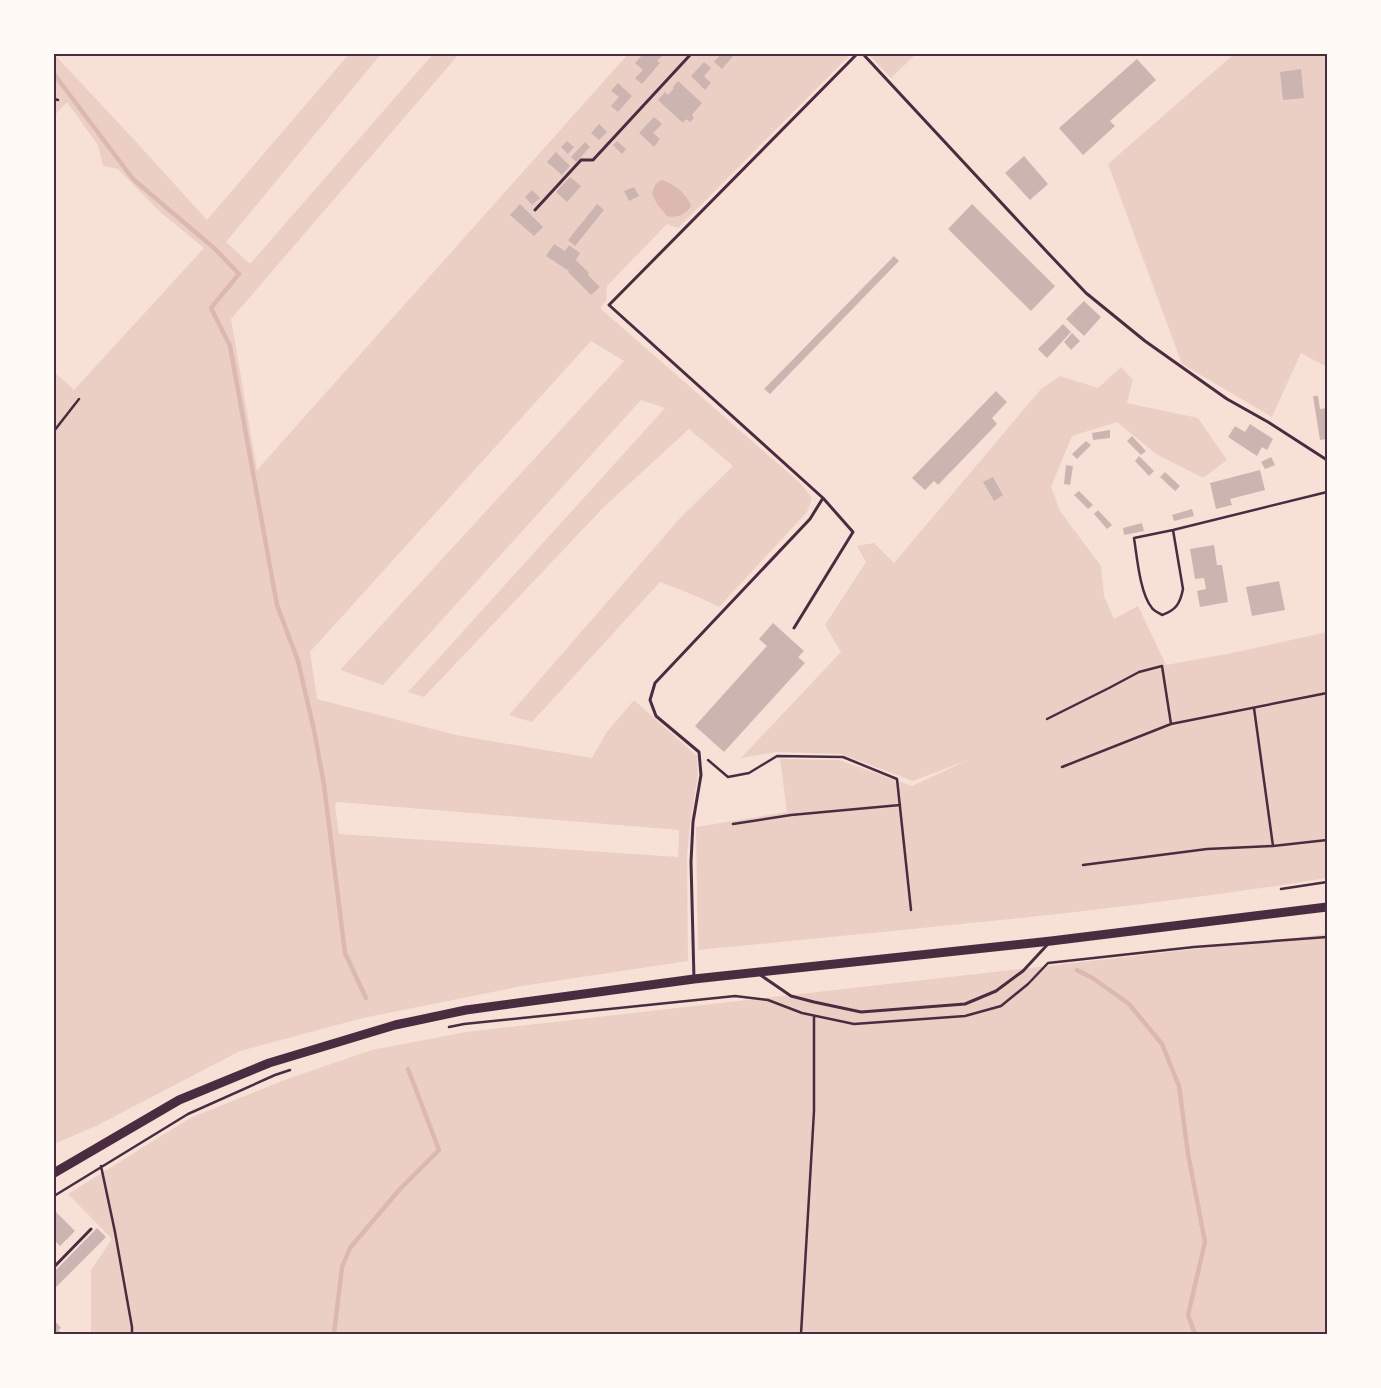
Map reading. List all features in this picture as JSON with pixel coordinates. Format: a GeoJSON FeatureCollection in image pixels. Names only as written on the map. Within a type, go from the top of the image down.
{"type":"FeatureCollection","features":[{"type":"Feature","properties":{"kind":"main road"},"geometry":{"type":"LineString","coordinates":[[54,1173],[179,1100],[269,1063],[395,1025],[466,1010],[694,979],[1051,941],[1327,906]]}},
{"type":"Feature","properties":{"kind":"lane"},"geometry":{"type":"LineString","coordinates":[[535,210],[580,160],[593,160],[691,54]]}},
{"type":"Feature","properties":{"kind":"lane"},"geometry":{"type":"LineString","coordinates":[[794,628],[853,532],[823,498],[609,305],[857,54]]}},
{"type":"Feature","properties":{"kind":"lane"},"geometry":{"type":"LineString","coordinates":[[863,54],[1086,293],[1145,341],[1193,375],[1327,460]]}},
{"type":"Feature","properties":{"kind":"lane"},"geometry":{"type":"LineString","coordinates":[[694,979],[691,862],[693,822],[701,775],[700,752],[656,716],[650,700],[655,683],[810,519],[823,498]]}},
{"type":"Feature","properties":{"kind":"lane"},"geometry":{"type":"LineString","coordinates":[[756,973],[791,996],[861,1012],[965,1004],[996,991],[1023,971],[1051,941]]}},
{"type":"Feature","properties":{"kind":"lane"},"geometry":{"type":"LineString","coordinates":[[54,1267],[91,1229]]}},
{"type":"Feature","properties":{"kind":"path"},"geometry":{"type":"LineString","coordinates":[[54,99],[58,100]]}},
{"type":"Feature","properties":{"kind":"path"},"geometry":{"type":"LineString","coordinates":[[54,431],[79,399]]}},
{"type":"Feature","properties":{"kind":"path"},"geometry":{"type":"LineString","coordinates":[[1173,530],[1183,589],[1181,598],[1173,611],[1162,615],[1152,609],[1147,600],[1140,576],[1134,538],[1327,492]]}},
{"type":"Feature","properties":{"kind":"path"},"geometry":{"type":"LineString","coordinates":[[1047,718],[1139,672],[1162,666],[1171,724]]}},
{"type":"Feature","properties":{"kind":"path"},"geometry":{"type":"LineString","coordinates":[[1062,768],[1171,724],[1327,693]]}},
{"type":"Feature","properties":{"kind":"path"},"geometry":{"type":"LineString","coordinates":[[1254,708],[1273,846]]}},
{"type":"Feature","properties":{"kind":"path"},"geometry":{"type":"LineString","coordinates":[[700,752],[728,777],[750,773],[777,756],[843,757],[897,779],[911,910]]}},
{"type":"Feature","properties":{"kind":"path"},"geometry":{"type":"LineString","coordinates":[[733,824],[791,815],[900,806]]}},
{"type":"Feature","properties":{"kind":"path"},"geometry":{"type":"LineString","coordinates":[[1083,865],[1207,850],[1327,840]]}},
{"type":"Feature","properties":{"kind":"path"},"geometry":{"type":"LineString","coordinates":[[1281,889],[1327,882]]}},
{"type":"Feature","properties":{"kind":"path"},"geometry":{"type":"LineString","coordinates":[[445,1028],[464,1024],[735,996],[768,1000],[802,1013],[854,1024],[965,1016],[1001,1006],[1028,984],[1048,963],[1194,946],[1327,937]]}},
{"type":"Feature","properties":{"kind":"path"},"geometry":{"type":"LineString","coordinates":[[801,1334],[814,1111],[814,1016]]}},
{"type":"Feature","properties":{"kind":"path"},"geometry":{"type":"LineString","coordinates":[[54,1196],[188,1114],[275,1075],[292,1070]]}},
{"type":"Feature","properties":{"kind":"path"},"geometry":{"type":"LineString","coordinates":[[101,1166],[117,1241],[132,1334]]}},
{"type":"Feature","properties":{"kind":"shaded area"},"geometry":{"type":"Polygon","coordinates":[[[54,54],[207,220],[349,54],[381,54],[226,242],[250,264],[433,54],[459,54],[231,319],[257,470],[628,54],[851,54],[678,228],[667,224],[607,286],[606,301],[600,308],[800,483],[812,498],[807,512],[719,607],[660,582],[532,722],[509,715],[681,517],[733,466],[689,429],[604,507],[424,697],[408,692],[665,408],[641,400],[383,685],[340,670],[624,361],[591,341],[310,652],[317,699],[456,735],[592,758],[606,733],[634,700],[697,756],[698,775],[687,857],[688,961],[522,986],[363,1018],[240,1051],[96,1126],[54,1144],[54,372],[74,390],[204,248],[159,211],[118,169],[103,166],[98,145],[67,102],[54,116],[54,54]],[[337,802],[335,806],[339,834],[678,857],[679,830],[337,802]]]}},
{"type":"Feature","properties":{"kind":"shaded area"},"geometry":{"type":"Polygon","coordinates":[[[868,54],[916,54],[891,78],[868,54]]]}},
{"type":"Feature","properties":{"kind":"shaded area"},"geometry":{"type":"Polygon","coordinates":[[[1234,54],[1327,54],[1327,367],[1301,353],[1272,417],[1182,364],[1108,164],[1234,54]]]}},
{"type":"Feature","properties":{"kind":"shaded area"},"geometry":{"type":"Polygon","coordinates":[[[662,180],[672,184],[686,197],[691,206],[683,214],[674,217],[667,216],[657,204],[652,194],[656,184],[662,180]]]}},
{"type":"Feature","properties":{"kind":"shaded area"},"geometry":{"type":"Polygon","coordinates":[[[1121,367],[1133,380],[1127,403],[1198,418],[1227,460],[1203,478],[1156,454],[1117,422],[1072,436],[1051,487],[1060,511],[1101,566],[1104,596],[1114,619],[1138,606],[1166,665],[1237,652],[1327,632],[1327,878],[1170,901],[1092,910],[698,950],[696,827],[787,812],[780,759],[839,760],[912,786],[968,760],[913,781],[841,754],[776,752],[741,758],[841,652],[825,625],[866,562],[857,546],[874,543],[894,563],[1041,389],[1060,376],[1098,388],[1121,367]]]}},
{"type":"Feature","properties":{"kind":"shaded area"},"geometry":{"type":"Polygon","coordinates":[[[1327,934],[1327,1334],[91,1334],[91,1270],[112,1239],[68,1194],[190,1118],[287,1079],[372,1050],[466,1032],[1327,934]]]}},
{"type":"Feature","properties":{"kind":"building"},"geometry":{"type":"Polygon","coordinates":[[[643,54],[660,54],[662,56],[657,61],[660,63],[642,84],[635,78],[643,70],[635,63],[643,54]]]}},
{"type":"Feature","properties":{"kind":"building"},"geometry":{"type":"Polygon","coordinates":[[[721,54],[735,54],[722,69],[714,62],[721,54]]]}},
{"type":"Feature","properties":{"kind":"building"},"geometry":{"type":"Polygon","coordinates":[[[1137,59],[1156,80],[1110,121],[1115,126],[1083,155],[1059,128],[1137,59]]]}},
{"type":"Feature","properties":{"kind":"building"},"geometry":{"type":"Polygon","coordinates":[[[704,62],[711,68],[704,76],[711,83],[705,90],[691,76],[704,62]]]}},
{"type":"Feature","properties":{"kind":"building"},"geometry":{"type":"Polygon","coordinates":[[[1301,69],[1304,98],[1283,100],[1280,72],[1301,69]]]}},
{"type":"Feature","properties":{"kind":"building"},"geometry":{"type":"Polygon","coordinates":[[[678,81],[702,103],[692,115],[694,118],[690,122],[686,119],[683,123],[658,100],[665,92],[668,95],[678,81]]]}},
{"type":"Feature","properties":{"kind":"building"},"geometry":{"type":"Polygon","coordinates":[[[618,83],[632,96],[618,112],[611,106],[619,97],[611,91],[618,83]]]}},
{"type":"Feature","properties":{"kind":"building"},"geometry":{"type":"Polygon","coordinates":[[[654,117],[662,124],[653,133],[660,139],[654,147],[639,133],[654,117]]]}},
{"type":"Feature","properties":{"kind":"building"},"geometry":{"type":"Polygon","coordinates":[[[599,124],[607,132],[599,140],[591,133],[599,124]]]}},
{"type":"Feature","properties":{"kind":"building"},"geometry":{"type":"Polygon","coordinates":[[[567,141],[574,147],[568,154],[561,147],[567,141]]]}},
{"type":"Feature","properties":{"kind":"building"},"geometry":{"type":"Polygon","coordinates":[[[617,141],[626,149],[622,154],[613,145],[617,141]]]}},
{"type":"Feature","properties":{"kind":"building"},"geometry":{"type":"Polygon","coordinates":[[[585,142],[590,147],[576,162],[571,157],[585,142]]]}},
{"type":"Feature","properties":{"kind":"building"},"geometry":{"type":"Polygon","coordinates":[[[556,152],[570,166],[562,175],[547,162],[556,152]]]}},
{"type":"Feature","properties":{"kind":"building"},"geometry":{"type":"Polygon","coordinates":[[[1024,156],[1048,184],[1030,200],[1005,173],[1024,156]]]}},
{"type":"Feature","properties":{"kind":"building"},"geometry":{"type":"Polygon","coordinates":[[[570,177],[581,186],[567,202],[556,192],[570,177]]]}},
{"type":"Feature","properties":{"kind":"building"},"geometry":{"type":"Polygon","coordinates":[[[634,187],[639,196],[629,201],[624,191],[634,187]]]}},
{"type":"Feature","properties":{"kind":"building"},"geometry":{"type":"Polygon","coordinates":[[[532,190],[540,198],[532,205],[525,197],[532,190]]]}},
{"type":"Feature","properties":{"kind":"building"},"geometry":{"type":"Polygon","coordinates":[[[520,204],[543,227],[534,236],[510,215],[520,204]]]}},
{"type":"Feature","properties":{"kind":"building"},"geometry":{"type":"Polygon","coordinates":[[[597,204],[604,210],[575,246],[568,240],[597,204]]]}},
{"type":"Feature","properties":{"kind":"building"},"geometry":{"type":"Polygon","coordinates":[[[972,204],[1055,286],[1031,311],[948,229],[972,204]]]}},
{"type":"Feature","properties":{"kind":"building"},"geometry":{"type":"Polygon","coordinates":[[[554,244],[565,251],[569,245],[580,253],[576,260],[600,287],[591,295],[569,271],[546,256],[554,244]]]}},
{"type":"Feature","properties":{"kind":"building"},"geometry":{"type":"Polygon","coordinates":[[[894,256],[899,261],[770,394],[764,389],[894,256]]]}},
{"type":"Feature","properties":{"kind":"building"},"geometry":{"type":"Polygon","coordinates":[[[1084,301],[1101,317],[1084,336],[1066,319],[1084,301]]]}},
{"type":"Feature","properties":{"kind":"building"},"geometry":{"type":"Polygon","coordinates":[[[1063,324],[1071,332],[1047,358],[1038,349],[1063,324]]]}},
{"type":"Feature","properties":{"kind":"building"},"geometry":{"type":"Polygon","coordinates":[[[1072,333],[1080,341],[1071,350],[1064,342],[1072,333]]]}},
{"type":"Feature","properties":{"kind":"building"},"geometry":{"type":"Polygon","coordinates":[[[996,391],[1007,402],[992,418],[997,424],[938,485],[934,481],[925,490],[912,478],[996,391]]]}},
{"type":"Feature","properties":{"kind":"building"},"geometry":{"type":"Polygon","coordinates":[[[1313,396],[1318,396],[1320,409],[1327,408],[1327,439],[1320,440],[1313,396]]]}},
{"type":"Feature","properties":{"kind":"building"},"geometry":{"type":"Polygon","coordinates":[[[1250,424],[1273,439],[1267,450],[1262,447],[1257,456],[1228,437],[1235,426],[1245,432],[1250,424]]]}},
{"type":"Feature","properties":{"kind":"building"},"geometry":{"type":"Polygon","coordinates":[[[1110,430],[1110,438],[1093,440],[1092,433],[1110,430]]]}},
{"type":"Feature","properties":{"kind":"building"},"geometry":{"type":"Polygon","coordinates":[[[1132,436],[1146,451],[1141,455],[1127,441],[1132,436]]]}},
{"type":"Feature","properties":{"kind":"building"},"geometry":{"type":"Polygon","coordinates":[[[1086,441],[1091,445],[1077,459],[1072,454],[1086,441]]]}},
{"type":"Feature","properties":{"kind":"building"},"geometry":{"type":"Polygon","coordinates":[[[1139,456],[1154,471],[1149,476],[1135,461],[1139,456]]]}},
{"type":"Feature","properties":{"kind":"building"},"geometry":{"type":"Polygon","coordinates":[[[1271,457],[1275,465],[1265,469],[1261,462],[1271,457]]]}},
{"type":"Feature","properties":{"kind":"building"},"geometry":{"type":"Polygon","coordinates":[[[1066,465],[1073,466],[1070,485],[1064,484],[1066,465]]]}},
{"type":"Feature","properties":{"kind":"building"},"geometry":{"type":"Polygon","coordinates":[[[1260,470],[1265,490],[1230,499],[1232,505],[1216,509],[1210,483],[1260,470]]]}},
{"type":"Feature","properties":{"kind":"building"},"geometry":{"type":"Polygon","coordinates":[[[1165,472],[1180,486],[1175,491],[1160,477],[1165,472]]]}},
{"type":"Feature","properties":{"kind":"building"},"geometry":{"type":"Polygon","coordinates":[[[993,477],[1003,495],[994,501],[983,482],[993,477]]]}},
{"type":"Feature","properties":{"kind":"building"},"geometry":{"type":"Polygon","coordinates":[[[1079,491],[1093,505],[1088,509],[1074,495],[1079,491]]]}},
{"type":"Feature","properties":{"kind":"building"},"geometry":{"type":"Polygon","coordinates":[[[1192,509],[1194,516],[1174,521],[1172,515],[1192,509]]]}},
{"type":"Feature","properties":{"kind":"building"},"geometry":{"type":"Polygon","coordinates":[[[1098,510],[1112,525],[1107,529],[1094,514],[1098,510]]]}},
{"type":"Feature","properties":{"kind":"building"},"geometry":{"type":"Polygon","coordinates":[[[1142,523],[1144,531],[1124,535],[1123,528],[1142,523]]]}},
{"type":"Feature","properties":{"kind":"building"},"geometry":{"type":"Polygon","coordinates":[[[1214,545],[1217,565],[1222,565],[1228,602],[1200,607],[1197,591],[1206,589],[1204,578],[1195,579],[1190,549],[1214,545]]]}},
{"type":"Feature","properties":{"kind":"building"},"geometry":{"type":"Polygon","coordinates":[[[1279,581],[1285,610],[1252,616],[1246,587],[1279,581]]]}},
{"type":"Feature","properties":{"kind":"building"},"geometry":{"type":"Polygon","coordinates":[[[773,623],[804,651],[798,657],[805,663],[724,752],[695,726],[767,646],[759,639],[773,623]]]}},
{"type":"Feature","properties":{"kind":"building"},"geometry":{"type":"Polygon","coordinates":[[[54,1210],[75,1231],[60,1246],[54,1240],[54,1210]]]}},
{"type":"Feature","properties":{"kind":"building"},"geometry":{"type":"Polygon","coordinates":[[[97,1228],[106,1237],[54,1289],[54,1272],[97,1228]]]}},
{"type":"Feature","properties":{"kind":"building"},"geometry":{"type":"Polygon","coordinates":[[[54,1320],[61,1328],[58,1330],[63,1334],[54,1334],[54,1320]]]}},
{"type":"Feature","properties":{"kind":"waterway"},"geometry":{"type":"LineString","coordinates":[[54,74],[133,179],[215,249],[239,274],[211,308],[230,346],[277,605],[298,661],[314,730],[324,785],[345,953],[366,998]]}},
{"type":"Feature","properties":{"kind":"waterway"},"geometry":{"type":"LineString","coordinates":[[1077,970],[1094,979],[1129,1004],[1162,1044],[1179,1086],[1188,1154],[1205,1242],[1188,1315],[1195,1334]]}},
{"type":"Feature","properties":{"kind":"waterway"},"geometry":{"type":"LineString","coordinates":[[334,1334],[342,1267],[350,1248],[400,1189],[439,1150],[408,1069]]}}]}
